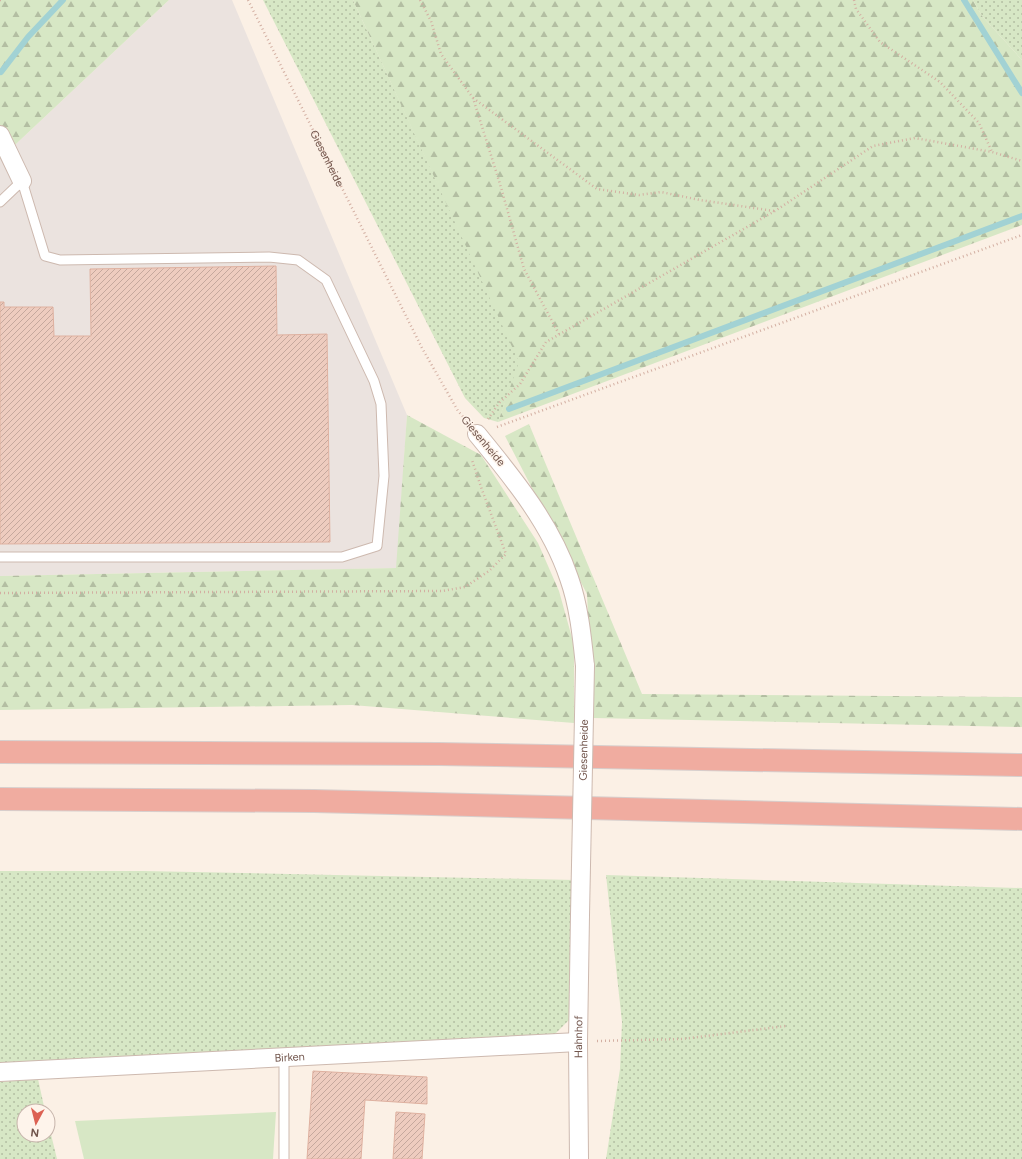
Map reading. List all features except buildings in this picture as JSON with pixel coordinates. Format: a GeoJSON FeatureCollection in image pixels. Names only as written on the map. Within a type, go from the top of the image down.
{"type":"FeatureCollection","features":[{"type":"Feature","properties":{"kind":"highway"},"geometry":{"type":"LineString","coordinates":[[0,752],[431,754],[1022,765]]}},
{"type":"Feature","properties":{"kind":"highway"},"geometry":{"type":"LineString","coordinates":[[0,799],[314,801],[1022,819]]}},
{"type":"Feature","properties":{"kind":"street"},"geometry":{"type":"LineString","coordinates":[[0,135],[22,181]]}},
{"type":"Feature","properties":{"kind":"street","name":"Giesenheide"},"geometry":{"type":"LineString","coordinates":[[477,434],[506,470],[550,534],[569,578],[580,623],[585,666],[580,915]]}},
{"type":"Feature","properties":{"kind":"street","name":"Hahnhof"},"geometry":{"type":"LineString","coordinates":[[579,1159],[578,1042],[580,915]]}},
{"type":"Feature","properties":{"kind":"street","name":"Birken"},"geometry":{"type":"LineString","coordinates":[[0,1072],[284,1056],[578,1042]]}},
{"type":"Feature","properties":{"kind":"lane"},"geometry":{"type":"LineString","coordinates":[[0,202],[22,181],[45,256],[60,260],[269,257],[298,260],[326,280],[374,381],[381,404],[384,476],[377,546],[342,556],[0,556]]}},
{"type":"Feature","properties":{"kind":"lane"},"geometry":{"type":"LineString","coordinates":[[284,1056],[284,1159]]}},
{"type":"Feature","properties":{"kind":"path","name":"Giesenheide"},"geometry":{"type":"LineString","coordinates":[[248,0],[422,348],[458,411],[477,434]]}},
{"type":"Feature","properties":{"kind":"path"},"geometry":{"type":"LineString","coordinates":[[420,0],[431,21],[441,54],[473,98],[597,189],[639,195],[661,192],[700,200],[775,211]]}},
{"type":"Feature","properties":{"kind":"path"},"geometry":{"type":"LineString","coordinates":[[854,0],[856,9],[880,42],[940,82],[979,123],[992,152]]}},
{"type":"Feature","properties":{"kind":"path"},"geometry":{"type":"LineString","coordinates":[[473,98],[500,184],[524,269],[559,334]]}},
{"type":"Feature","properties":{"kind":"path"},"geometry":{"type":"LineString","coordinates":[[0,593],[442,591],[465,587],[489,572],[506,554],[473,466],[471,453],[477,434],[499,403],[520,384],[546,342],[775,211],[873,146],[915,138],[992,152],[1022,161]]}},
{"type":"Feature","properties":{"kind":"path"},"geometry":{"type":"LineString","coordinates":[[477,434],[1022,235]]}},
{"type":"Feature","properties":{"kind":"path"},"geometry":{"type":"LineString","coordinates":[[578,1042],[682,1039],[786,1026]]}},
{"type":"Feature","properties":{"kind":"shaded area"},"geometry":{"type":"Polygon","coordinates":[[[169,0],[232,0],[407,415],[397,568],[0,576],[0,159],[169,0]]]}},
{"type":"Feature","properties":{"kind":"green space"},"geometry":{"type":"Polygon","coordinates":[[[0,0],[169,0],[0,159],[0,0]]]}},
{"type":"Feature","properties":{"kind":"green space"},"geometry":{"type":"Polygon","coordinates":[[[263,0],[353,0],[520,362],[498,422],[484,418],[465,398],[263,0]]]}},
{"type":"Feature","properties":{"kind":"green space"},"geometry":{"type":"Polygon","coordinates":[[[353,0],[973,0],[982,16],[1022,60],[1022,225],[498,422],[519,362],[353,0]]]}},
{"type":"Feature","properties":{"kind":"green space"},"geometry":{"type":"Polygon","coordinates":[[[973,0],[1022,0],[1022,60],[982,16],[973,0]]]}},
{"type":"Feature","properties":{"kind":"green space"},"geometry":{"type":"Polygon","coordinates":[[[407,415],[481,455],[538,543],[559,591],[574,645],[574,723],[352,705],[0,710],[0,576],[396,568],[407,415]]]}},
{"type":"Feature","properties":{"kind":"green space"},"geometry":{"type":"Polygon","coordinates":[[[529,424],[642,694],[1022,697],[1022,727],[593,718],[587,594],[505,436],[529,424]]]}},
{"type":"Feature","properties":{"kind":"green space"},"geometry":{"type":"Polygon","coordinates":[[[0,871],[143,871],[575,880],[569,1020],[552,1037],[448,1039],[0,1066],[0,871]]]}},
{"type":"Feature","properties":{"kind":"green space"},"geometry":{"type":"Polygon","coordinates":[[[606,875],[1022,888],[1022,1159],[606,1159],[620,1069],[622,1022],[606,875]]]}},
{"type":"Feature","properties":{"kind":"green space"},"geometry":{"type":"Polygon","coordinates":[[[38,1079],[43,1103],[16,1103],[16,1143],[53,1143],[57,1159],[0,1159],[0,1082],[38,1079]]]}},
{"type":"Feature","properties":{"kind":"green space"},"geometry":{"type":"Polygon","coordinates":[[[276,1112],[273,1159],[84,1159],[75,1121],[276,1112]]]}},
{"type":"Feature","properties":{"kind":"waterway"},"geometry":{"type":"LineString","coordinates":[[1,72],[28,37],[63,0]]}},
{"type":"Feature","properties":{"kind":"waterway"},"geometry":{"type":"LineString","coordinates":[[964,0],[1022,93]]}},
{"type":"Feature","properties":{"kind":"waterway"},"geometry":{"type":"LineString","coordinates":[[509,409],[1022,216]]}}]}
